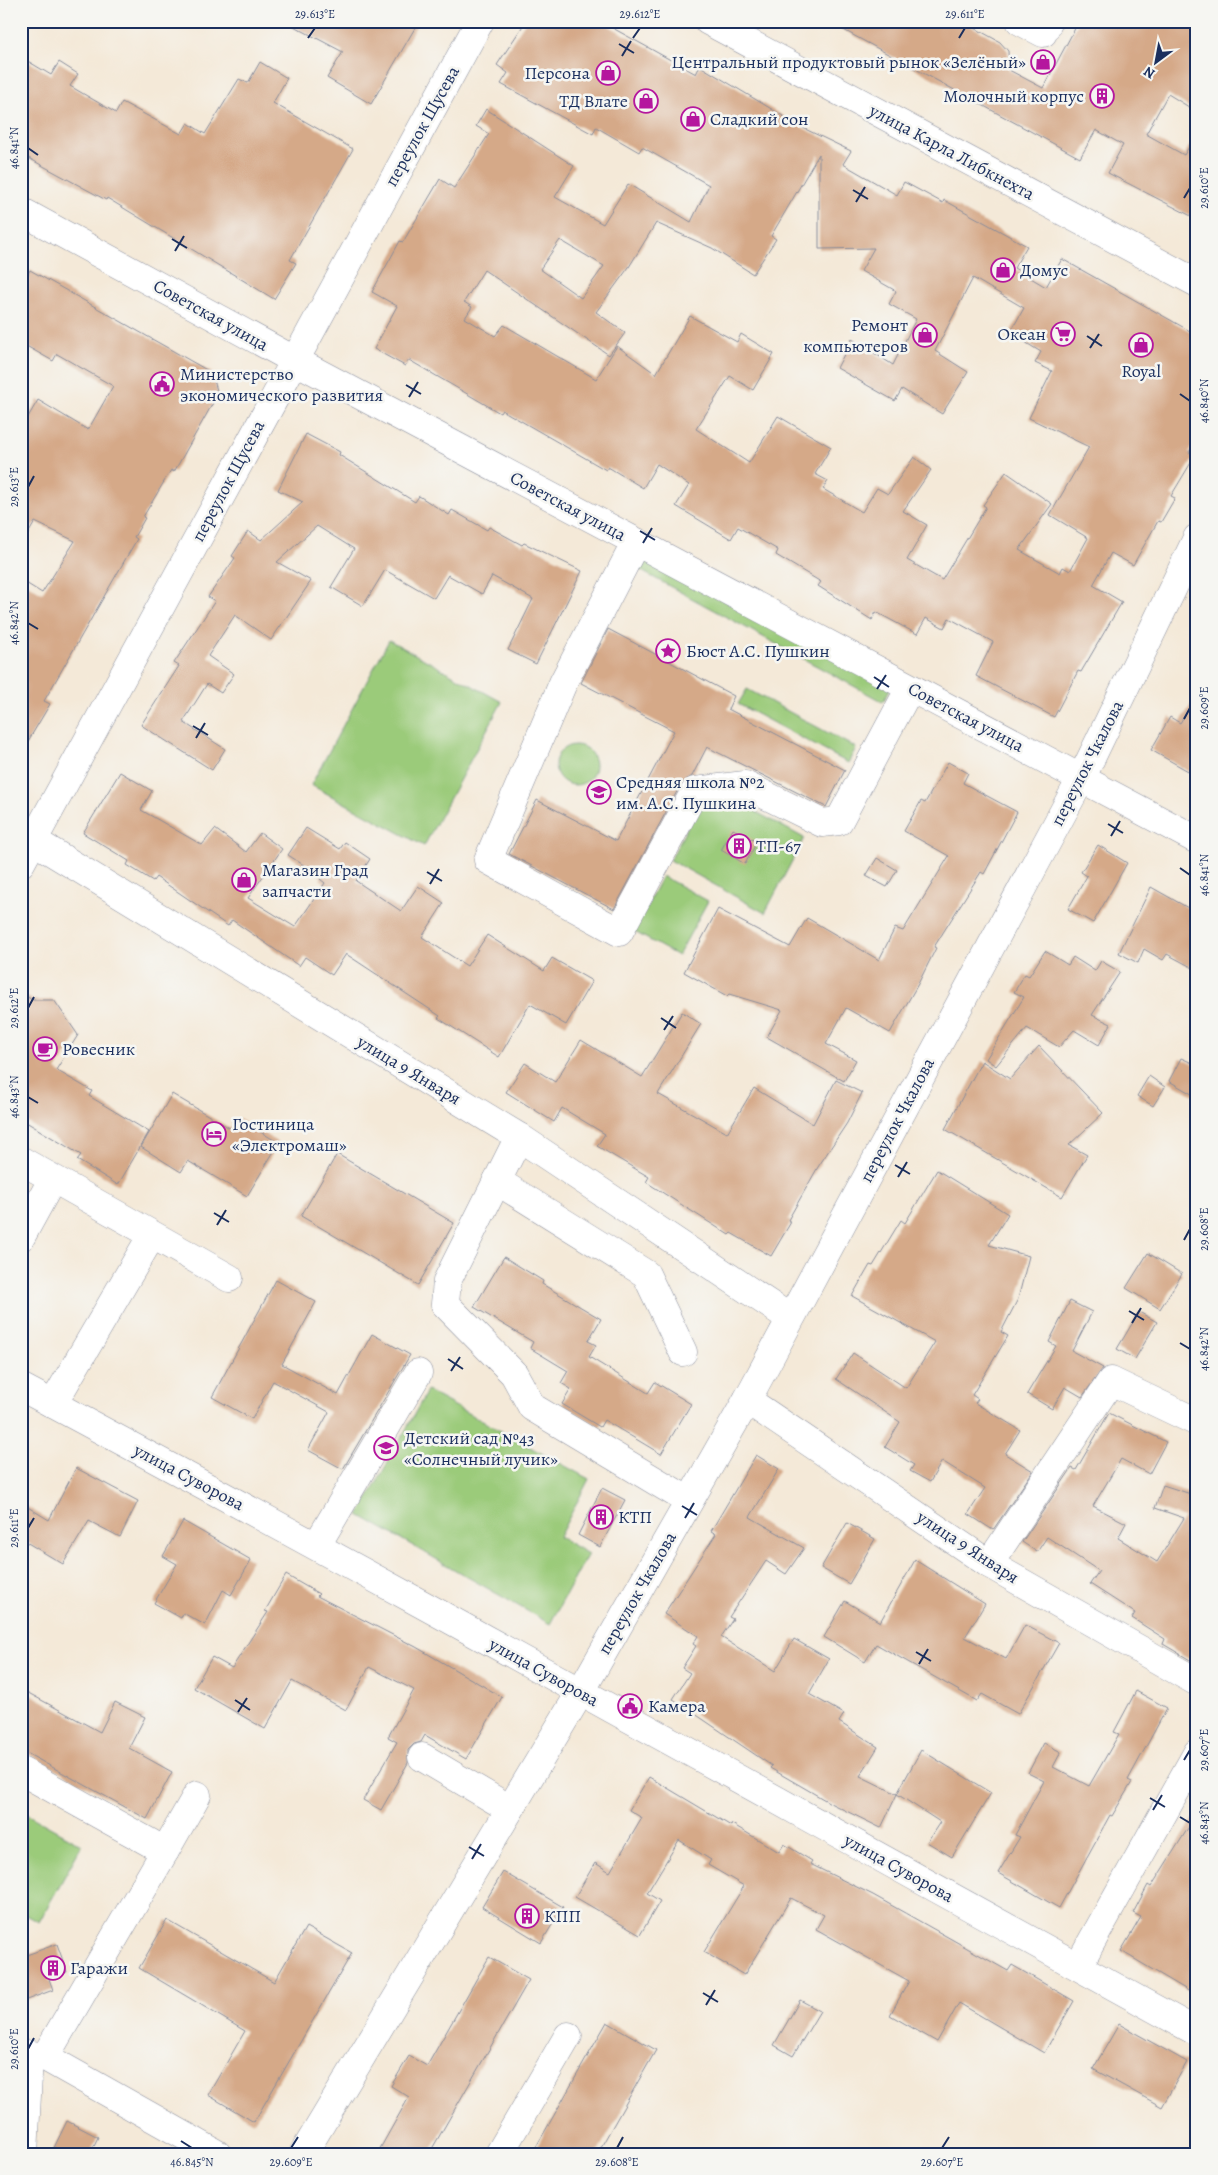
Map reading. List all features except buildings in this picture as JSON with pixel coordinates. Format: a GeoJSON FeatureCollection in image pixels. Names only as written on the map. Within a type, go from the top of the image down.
{"type":"FeatureCollection","features":[{"type":"Feature","properties":{"kind":"street","name":"переулок Щусева"},"geometry":{"type":"LineString","coordinates":[[26,846],[480,21]]}},
{"type":"Feature","properties":{"kind":"street","name":"улица Карла Либкнехта"},"geometry":{"type":"LineString","coordinates":[[708,21],[1197,282]]}},
{"type":"Feature","properties":{"kind":"street"},"geometry":{"type":"LineString","coordinates":[[1020,21],[1043,33],[1049,21]]}},
{"type":"Feature","properties":{"kind":"street","name":"Советская улица"},"geometry":{"type":"LineString","coordinates":[[21,211],[294,360],[1197,840]]}},
{"type":"Feature","properties":{"kind":"street","name":"переулок Чкалова"},"geometry":{"type":"LineString","coordinates":[[303,2154],[580,1693],[747,1400],[1081,779],[1197,538]]}},
{"type":"Feature","properties":{"kind":"street"},"geometry":{"type":"LineString","coordinates":[[636,542],[563,683],[488,860],[619,932],[695,791],[745,785],[822,823],[839,821],[910,688]]}},
{"type":"Feature","properties":{"kind":"street","name":"улица 9 Января"},"geometry":{"type":"LineString","coordinates":[[26,846],[519,1137],[790,1318]]}},
{"type":"Feature","properties":{"kind":"street"},"geometry":{"type":"LineString","coordinates":[[519,1137],[447,1281],[445,1304],[514,1374],[532,1407],[689,1502]]}},
{"type":"Feature","properties":{"kind":"street"},"geometry":{"type":"LineString","coordinates":[[22,1161],[52,1180],[229,1278]]}},
{"type":"Feature","properties":{"kind":"street"},"geometry":{"type":"LineString","coordinates":[[21,1237],[52,1180]]}},
{"type":"Feature","properties":{"kind":"street"},"geometry":{"type":"LineString","coordinates":[[497,1181],[646,1274],[683,1352]]}},
{"type":"Feature","properties":{"kind":"street"},"geometry":{"type":"LineString","coordinates":[[53,1404],[152,1235]]}},
{"type":"Feature","properties":{"kind":"street"},"geometry":{"type":"LineString","coordinates":[[317,1545],[418,1373]]}},
{"type":"Feature","properties":{"kind":"street"},"geometry":{"type":"LineString","coordinates":[[989,1564],[1111,1381],[1197,1422]]}},
{"type":"Feature","properties":{"kind":"street","name":"улица Суворова"},"geometry":{"type":"LineString","coordinates":[[23,1393],[53,1404],[317,1545],[580,1693],[1197,2032]]}},
{"type":"Feature","properties":{"kind":"street","name":"улица 9 Января"},"geometry":{"type":"LineString","coordinates":[[747,1400],[989,1564],[1197,1682]]}},
{"type":"Feature","properties":{"kind":"street"},"geometry":{"type":"LineString","coordinates":[[1078,1966],[1197,1753]]}},
{"type":"Feature","properties":{"kind":"street"},"geometry":{"type":"LineString","coordinates":[[422,1757],[510,1809]]}},
{"type":"Feature","properties":{"kind":"street"},"geometry":{"type":"LineString","coordinates":[[21,1772],[165,1851]]}},
{"type":"Feature","properties":{"kind":"street"},"geometry":{"type":"LineString","coordinates":[[24,2154],[32,2055],[165,1851],[197,1795]]}},
{"type":"Feature","properties":{"kind":"street"},"geometry":{"type":"LineString","coordinates":[[499,2154],[568,2036]]}},
{"type":"Feature","properties":{"kind":"street"},"geometry":{"type":"LineString","coordinates":[[32,2055],[217,2154]]}},
{"type":"Feature","properties":{"kind":"green space"},"geometry":{"type":"Polygon","coordinates":[[[642,556],[890,689],[883,702],[636,568],[642,556]]]}},
{"type":"Feature","properties":{"kind":"green space"},"geometry":{"type":"Polygon","coordinates":[[[389,640],[502,702],[424,846],[311,785],[389,640]]]}},
{"type":"Feature","properties":{"kind":"green space"},"geometry":{"type":"Polygon","coordinates":[[[747,689],[856,748],[848,763],[738,704],[747,689]]]}},
{"type":"Feature","properties":{"kind":"green space"},"geometry":{"type":"Polygon","coordinates":[[[571,745],[579,745],[586,748],[592,754],[595,765],[592,776],[586,782],[579,785],[571,785],[564,782],[558,776],[555,769],[555,761],[558,754],[564,748],[571,745]]]}},
{"type":"Feature","properties":{"kind":"green space"},"geometry":{"type":"Polygon","coordinates":[[[698,807],[747,807],[804,838],[765,913],[670,860],[698,807]]]}},
{"type":"Feature","properties":{"kind":"green space"},"geometry":{"type":"Polygon","coordinates":[[[662,876],[708,901],[678,956],[633,931],[662,876]]]}},
{"type":"Feature","properties":{"kind":"green space"},"geometry":{"type":"Polygon","coordinates":[[[427,1391],[589,1479],[559,1537],[588,1554],[550,1624],[359,1515],[427,1391]]]}},
{"type":"Feature","properties":{"kind":"green space"},"geometry":{"type":"Polygon","coordinates":[[[21,1811],[82,1845],[39,1922],[21,1912],[21,1811]]]}},
{"type":"Feature","properties":{"kind":"place","name":"Центральный продуктовый рынок «Зелёный»"},"geometry":{"type":"Point","coordinates":[1043,62]}},
{"type":"Feature","properties":{"kind":"place","name":"Персона"},"geometry":{"type":"Point","coordinates":[608,73]}},
{"type":"Feature","properties":{"kind":"place","name":"Молочный корпус"},"geometry":{"type":"Point","coordinates":[1102,96]}},
{"type":"Feature","properties":{"kind":"place","name":"ТД Влате"},"geometry":{"type":"Point","coordinates":[646,101]}},
{"type":"Feature","properties":{"kind":"place","name":"Сладкий сон"},"geometry":{"type":"Point","coordinates":[693,119]}},
{"type":"Feature","properties":{"kind":"place","name":"Домус"},"geometry":{"type":"Point","coordinates":[1003,270]}},
{"type":"Feature","properties":{"kind":"place","name":"Океан"},"geometry":{"type":"Point","coordinates":[1063,334]}},
{"type":"Feature","properties":{"kind":"place","name":"Ремонт компьютеров"},"geometry":{"type":"Point","coordinates":[925,335]}},
{"type":"Feature","properties":{"kind":"place","name":"Royal"},"geometry":{"type":"Point","coordinates":[1141,345]}},
{"type":"Feature","properties":{"kind":"place","name":"Министерство экономического развития"},"geometry":{"type":"Point","coordinates":[162,384]}},
{"type":"Feature","properties":{"kind":"place","name":"Бюст А.С. Пушкин"},"geometry":{"type":"Point","coordinates":[668,651]}},
{"type":"Feature","properties":{"kind":"place","name":"Средняя школа №2 им. А.С. Пушкина"},"geometry":{"type":"Point","coordinates":[599,792]}},
{"type":"Feature","properties":{"kind":"place","name":"ТП-67"},"geometry":{"type":"Point","coordinates":[739,846]}},
{"type":"Feature","properties":{"kind":"place","name":"Магазин Град запчасти"},"geometry":{"type":"Point","coordinates":[244,880]}},
{"type":"Feature","properties":{"kind":"place","name":"Ровесник"},"geometry":{"type":"Point","coordinates":[45,1049]}},
{"type":"Feature","properties":{"kind":"place","name":"Гостиница «Электромаш»"},"geometry":{"type":"Point","coordinates":[214,1134]}},
{"type":"Feature","properties":{"kind":"place","name":"Детский сад №43 «Солнечный лучик»"},"geometry":{"type":"Point","coordinates":[386,1448]}},
{"type":"Feature","properties":{"kind":"place","name":"КТП"},"geometry":{"type":"Point","coordinates":[601,1517]}},
{"type":"Feature","properties":{"kind":"place","name":"Камера"},"geometry":{"type":"Point","coordinates":[630,1706]}},
{"type":"Feature","properties":{"kind":"place","name":"КПП"},"geometry":{"type":"Point","coordinates":[527,1916]}},
{"type":"Feature","properties":{"kind":"place","name":"Гаражи"},"geometry":{"type":"Point","coordinates":[53,1968]}}]}
